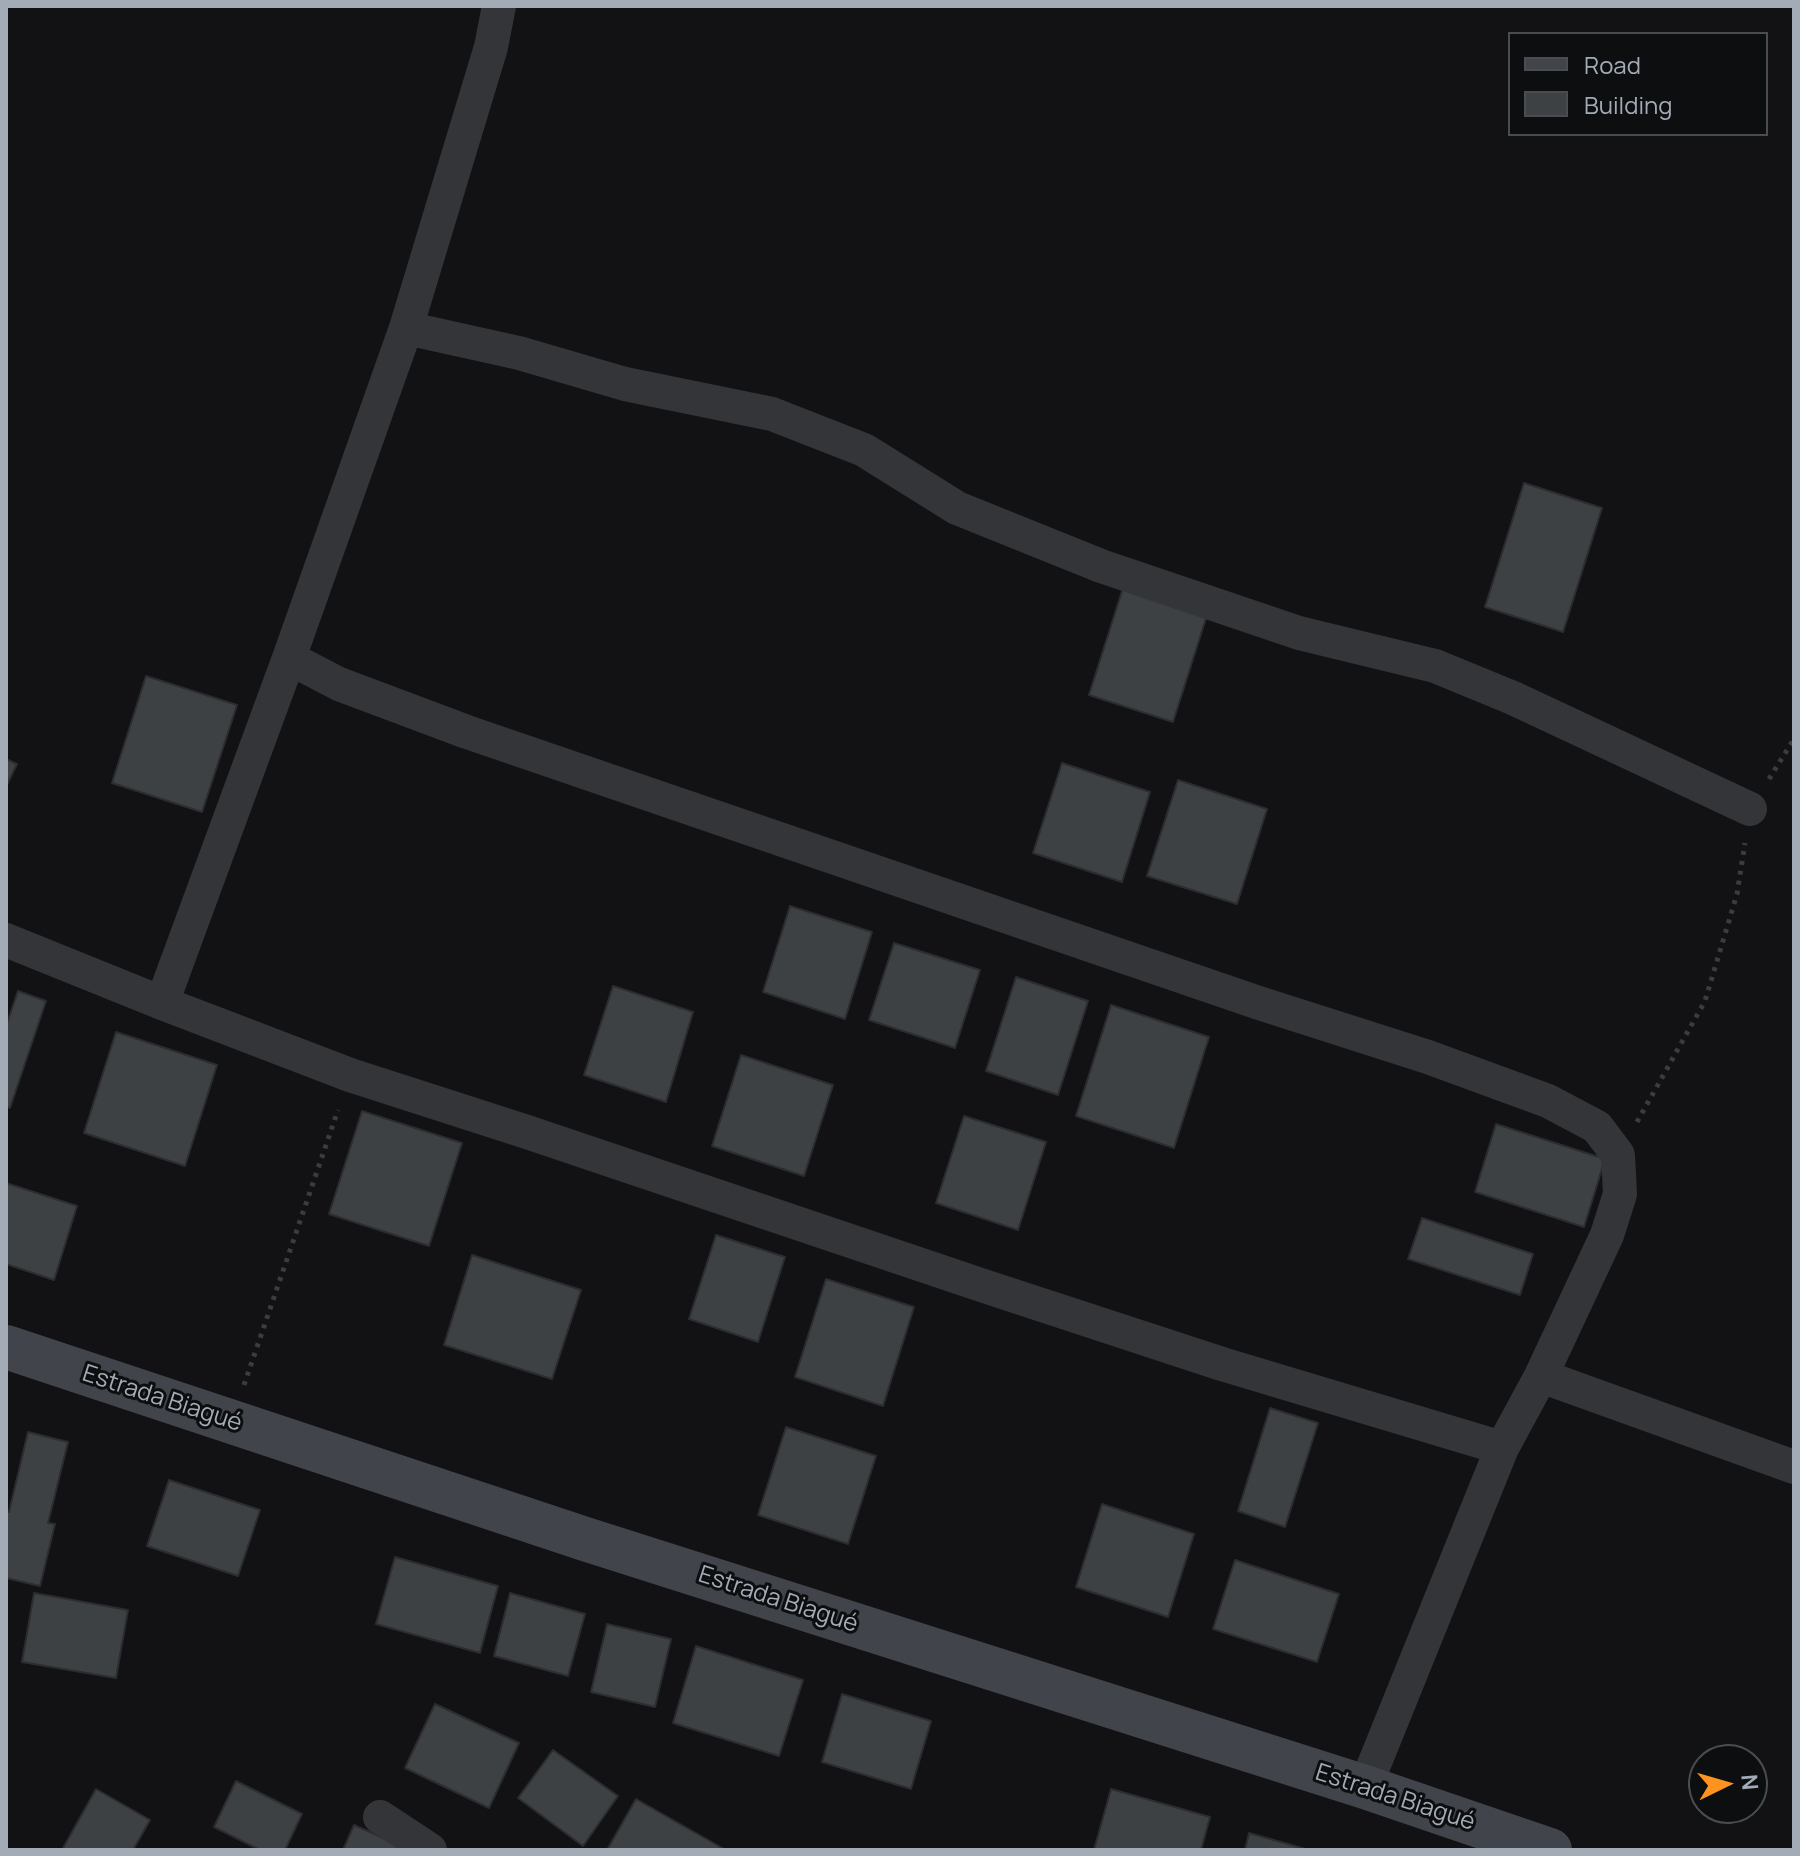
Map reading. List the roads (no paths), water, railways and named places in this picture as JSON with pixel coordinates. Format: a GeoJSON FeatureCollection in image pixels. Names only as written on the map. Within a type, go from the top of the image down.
{"type":"FeatureCollection","features":[{"type":"Feature","properties":{"kind":"main road","name":"Estrada Biagué"},"geometry":{"type":"LineString","coordinates":[[6,1347],[585,1539],[1365,1787],[1550,1850]]}},
{"type":"Feature","properties":{"kind":"street"},"geometry":{"type":"LineString","coordinates":[[162,1003],[406,328],[491,47],[499,6]]}},
{"type":"Feature","properties":{"kind":"street"},"geometry":{"type":"LineString","coordinates":[[406,328],[519,353],[625,384],[772,414],[864,450],[957,508],[1101,566],[1299,633],[1435,666],[1513,698],[1750,809]]}},
{"type":"Feature","properties":{"kind":"street"},"geometry":{"type":"LineString","coordinates":[[289,658],[339,684],[633,791],[1259,1003],[1428,1057],[1548,1101],[1597,1127],[1618,1155],[1620,1194],[1607,1235],[1541,1376],[1502,1448],[1365,1787]]}},
{"type":"Feature","properties":{"kind":"street"},"geometry":{"type":"LineString","coordinates":[[6,940],[350,1075],[1222,1364],[1502,1448]]}},
{"type":"Feature","properties":{"kind":"street"},"geometry":{"type":"LineString","coordinates":[[1541,1376],[1794,1467]]}},
{"type":"Feature","properties":{"kind":"street"},"geometry":{"type":"LineString","coordinates":[[380,1817],[430,1850]]}}]}
